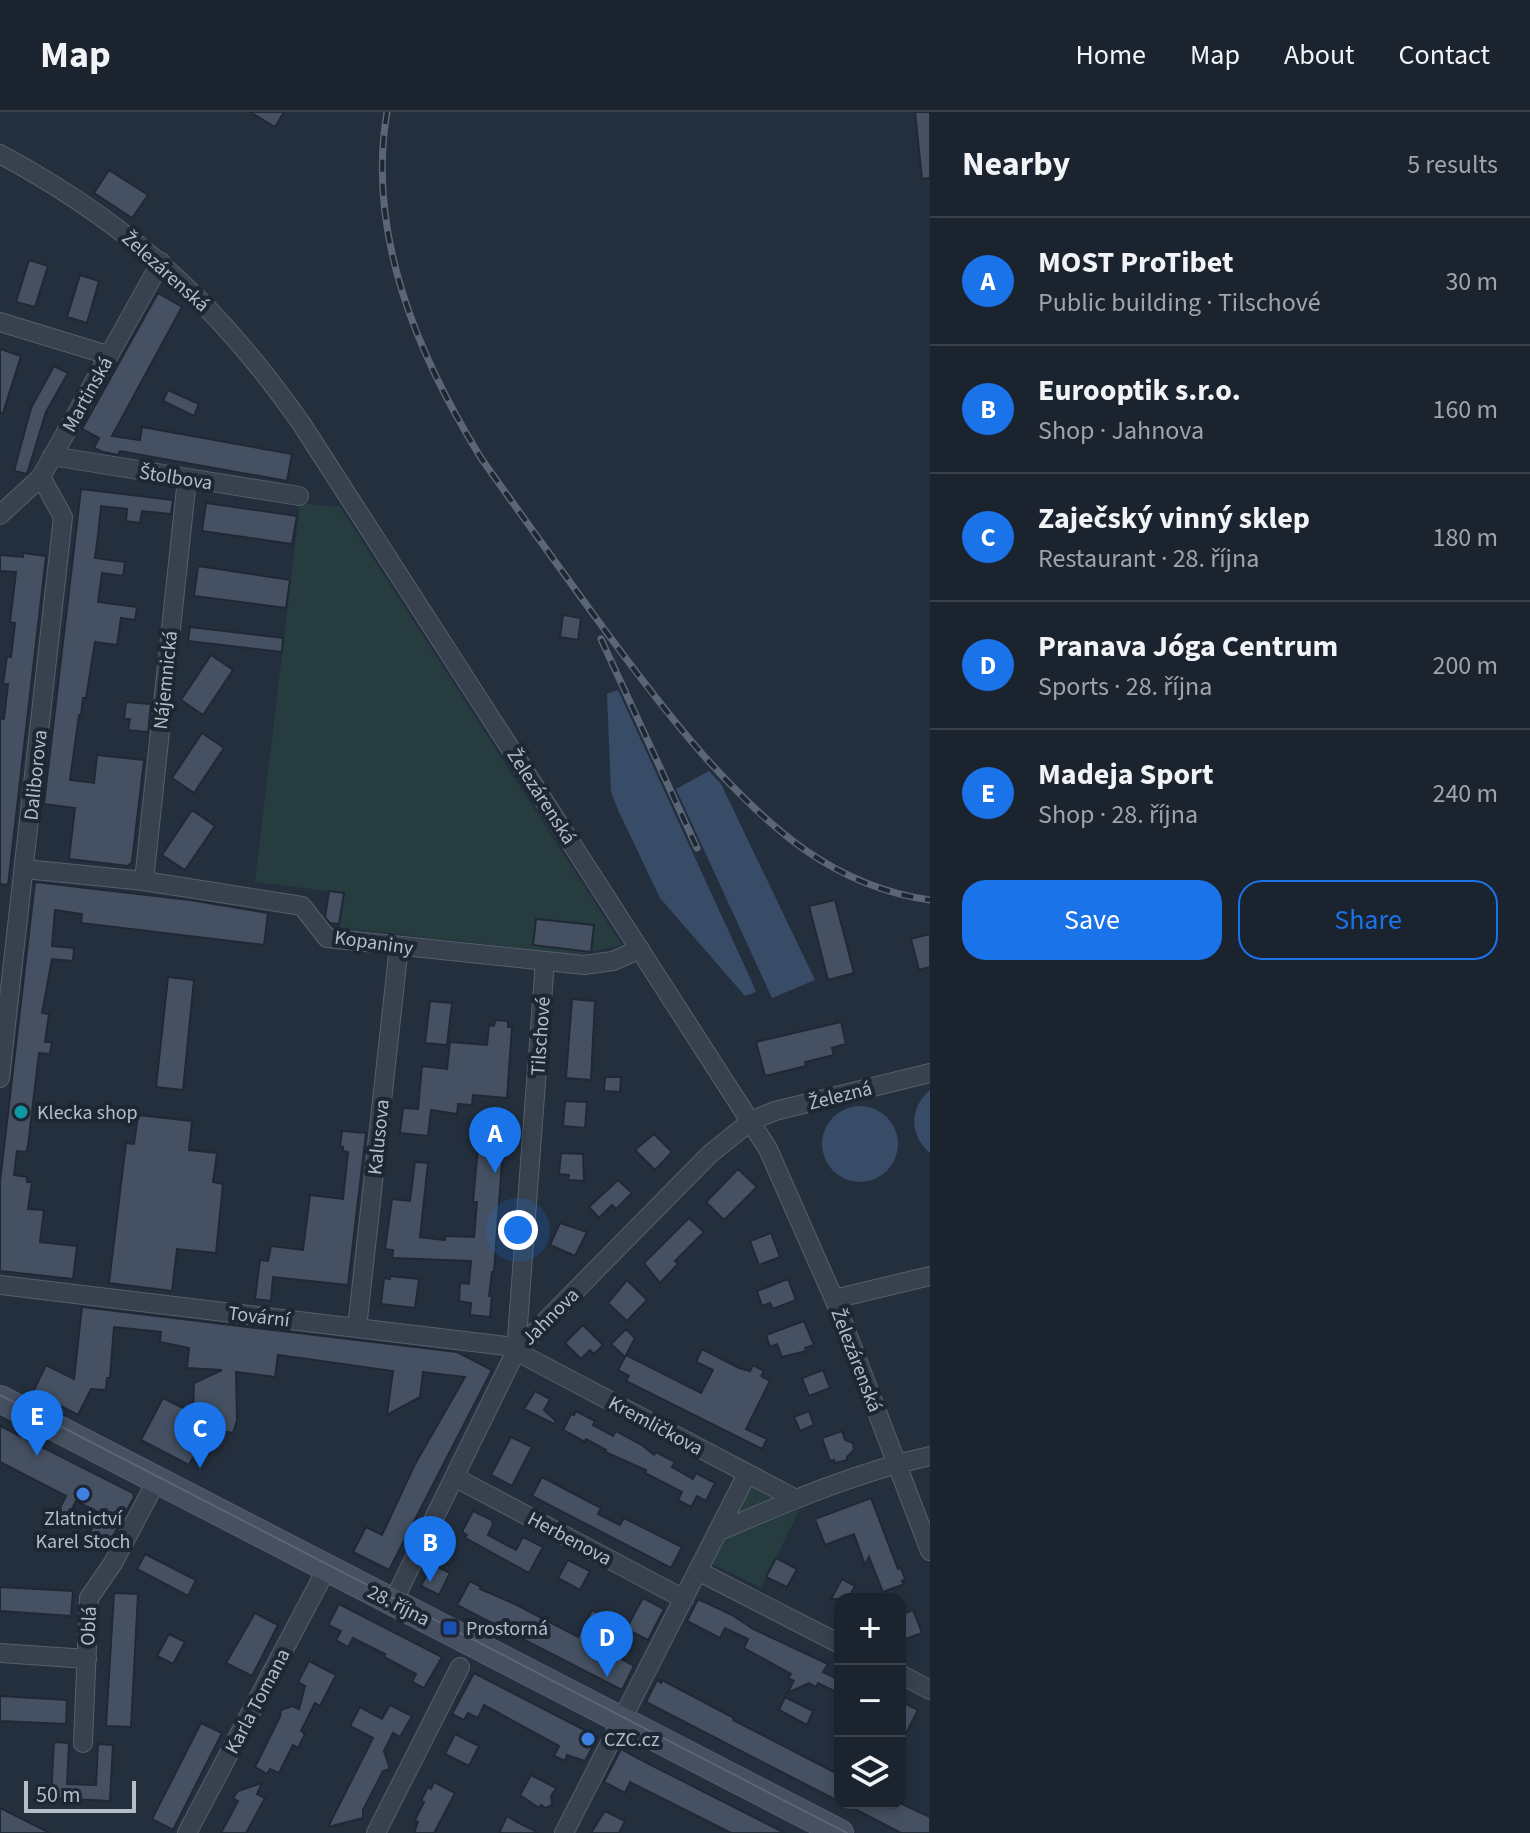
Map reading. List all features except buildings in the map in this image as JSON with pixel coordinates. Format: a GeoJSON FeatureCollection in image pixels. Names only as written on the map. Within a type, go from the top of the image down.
{"type":"FeatureCollection","features":[{"type":"Feature","properties":{"kind":"main road","name":"28. října"},"geometry":{"type":"LineString","coordinates":[[0,1399],[840,1833]]}},
{"type":"Feature","properties":{"kind":"street","name":"Železárenská"},"geometry":{"type":"LineString","coordinates":[[0,154],[74,197],[161,262],[243,346],[301,423],[772,1158],[834,1299],[930,1551]]}},
{"type":"Feature","properties":{"kind":"street","name":"Martinská"},"geometry":{"type":"LineString","coordinates":[[0,514],[41,477],[161,262]]}},
{"type":"Feature","properties":{"kind":"street"},"geometry":{"type":"LineString","coordinates":[[0,322],[108,355]]}},
{"type":"Feature","properties":{"kind":"street","name":"Štolbova"},"geometry":{"type":"LineString","coordinates":[[52,456],[299,496]]}},
{"type":"Feature","properties":{"kind":"street","name":"Daliborova"},"geometry":{"type":"LineString","coordinates":[[0,1078],[63,517],[41,477]]}},
{"type":"Feature","properties":{"kind":"street","name":"Nájemnická"},"geometry":{"type":"LineString","coordinates":[[144,881],[187,479]]}},
{"type":"Feature","properties":{"kind":"street","name":"Kopaniny"},"geometry":{"type":"LineString","coordinates":[[25,869],[144,881],[302,906],[327,938],[594,964],[621,958],[640,949]]}},
{"type":"Feature","properties":{"kind":"street","name":"Kalusova"},"geometry":{"type":"LineString","coordinates":[[357,1328],[399,946]]}},
{"type":"Feature","properties":{"kind":"street","name":"Tilschové"},"geometry":{"type":"LineString","coordinates":[[516,1351],[545,961]]}},
{"type":"Feature","properties":{"kind":"street","name":"Železná"},"geometry":{"type":"LineString","coordinates":[[751,1121],[775,1111],[930,1073]]}},
{"type":"Feature","properties":{"kind":"street","name":"Jahnova"},"geometry":{"type":"LineString","coordinates":[[393,1602],[516,1351],[710,1154],[751,1121]]}},
{"type":"Feature","properties":{"kind":"street"},"geometry":{"type":"LineString","coordinates":[[834,1299],[930,1276]]}},
{"type":"Feature","properties":{"kind":"street","name":"Tovární"},"geometry":{"type":"LineString","coordinates":[[0,1285],[506,1346],[516,1351]]}},
{"type":"Feature","properties":{"kind":"street","name":"Kremličkova"},"geometry":{"type":"LineString","coordinates":[[516,1351],[796,1499]]}},
{"type":"Feature","properties":{"kind":"street"},"geometry":{"type":"LineString","coordinates":[[717,1532],[796,1499],[897,1464],[930,1456]]}},
{"type":"Feature","properties":{"kind":"street"},"geometry":{"type":"LineString","coordinates":[[564,1833],[747,1474]]}},
{"type":"Feature","properties":{"kind":"street","name":"Herbenova"},"geometry":{"type":"LineString","coordinates":[[456,1478],[684,1599]]}},
{"type":"Feature","properties":{"kind":"street","name":"Oblá"},"geometry":{"type":"LineString","coordinates":[[83,1743],[90,1595],[113,1563],[157,1480]]}},
{"type":"Feature","properties":{"kind":"street","name":"Karla Tomana"},"geometry":{"type":"LineString","coordinates":[[187,1833],[327,1568]]}},
{"type":"Feature","properties":{"kind":"street"},"geometry":{"type":"LineString","coordinates":[[698,1571],[834,1641]]}},
{"type":"Feature","properties":{"kind":"street"},"geometry":{"type":"LineString","coordinates":[[0,1653],[87,1659]]}},
{"type":"Feature","properties":{"kind":"street"},"geometry":{"type":"LineString","coordinates":[[376,1833],[460,1667]]}},
{"type":"Feature","properties":{"kind":"street"},"geometry":{"type":"LineString","coordinates":[[906,1677],[930,1690]]}},
{"type":"Feature","properties":{"kind":"green space"},"geometry":{"type":"Polygon","coordinates":[[[300,503],[340,507],[622,945],[582,954],[564,953],[341,928],[343,893],[255,882],[300,503]]]}},
{"type":"Feature","properties":{"kind":"green space"},"geometry":{"type":"Polygon","coordinates":[[[751,1481],[785,1498],[731,1519],[751,1481]]]}},
{"type":"Feature","properties":{"kind":"green space"},"geometry":{"type":"Polygon","coordinates":[[[800,1509],[761,1588],[710,1563],[722,1540],[800,1509]]]}},
{"type":"Feature","properties":{"kind":"water"},"geometry":{"type":"Polygon","coordinates":[[[618,690],[756,992],[745,996],[660,898],[619,812],[611,792],[607,694],[618,690]]]}},
{"type":"Feature","properties":{"kind":"water"},"geometry":{"type":"Polygon","coordinates":[[[709,771],[721,784],[815,980],[772,998],[676,789],[709,771]]]}},
{"type":"Feature","properties":{"kind":"water"},"geometry":{"type":"Polygon","coordinates":[[[930,1090],[930,1153],[918,1138],[914,1122],[918,1105],[930,1090]]]}},
{"type":"Feature","properties":{"kind":"water"},"geometry":{"type":"Polygon","coordinates":[[[853,1106],[867,1106],[881,1112],[892,1123],[898,1144],[895,1159],[887,1171],[867,1182],[853,1182],[839,1176],[828,1165],[822,1151],[822,1137],[828,1123],[839,1112],[853,1106]]]}},
{"type":"Feature","properties":{"kind":"tram line"},"geometry":{"type":"LineString","coordinates":[[0,1395],[847,1833]]}},
{"type":"Feature","properties":{"kind":"railway"},"geometry":{"type":"LineString","coordinates":[[387,112],[382,158],[384,203],[402,292],[437,378],[481,458],[659,701],[728,782],[778,829],[832,867],[862,882],[930,900]]}},
{"type":"Feature","properties":{"kind":"railway"},"geometry":{"type":"LineString","coordinates":[[601,639],[697,848]]}},
{"type":"Feature","properties":{"kind":"place","name":"Klecka shop"},"geometry":{"type":"Point","coordinates":[21,1112]}},
{"type":"Feature","properties":{"kind":"place","name":"MOST ProTibet"},"geometry":{"type":"Point","coordinates":[495,1173]}},
{"type":"Feature","properties":{"kind":"place","name":"Madeja Sport"},"geometry":{"type":"Point","coordinates":[37,1456]}},
{"type":"Feature","properties":{"kind":"place","name":"Zaječský vinný sklep"},"geometry":{"type":"Point","coordinates":[200,1468]}},
{"type":"Feature","properties":{"kind":"place","name":"Zlatnictví Karel Stoch"},"geometry":{"type":"Point","coordinates":[83,1494]}},
{"type":"Feature","properties":{"kind":"place","name":"Eurooptik s.r.o."},"geometry":{"type":"Point","coordinates":[430,1582]}},
{"type":"Feature","properties":{"kind":"place","name":"Prostorná"},"geometry":{"type":"Point","coordinates":[450,1628]}},
{"type":"Feature","properties":{"kind":"place","name":"Pranava Jóga Centrum"},"geometry":{"type":"Point","coordinates":[607,1677]}},
{"type":"Feature","properties":{"kind":"place","name":"CZC.cz"},"geometry":{"type":"Point","coordinates":[588,1739]}}]}
